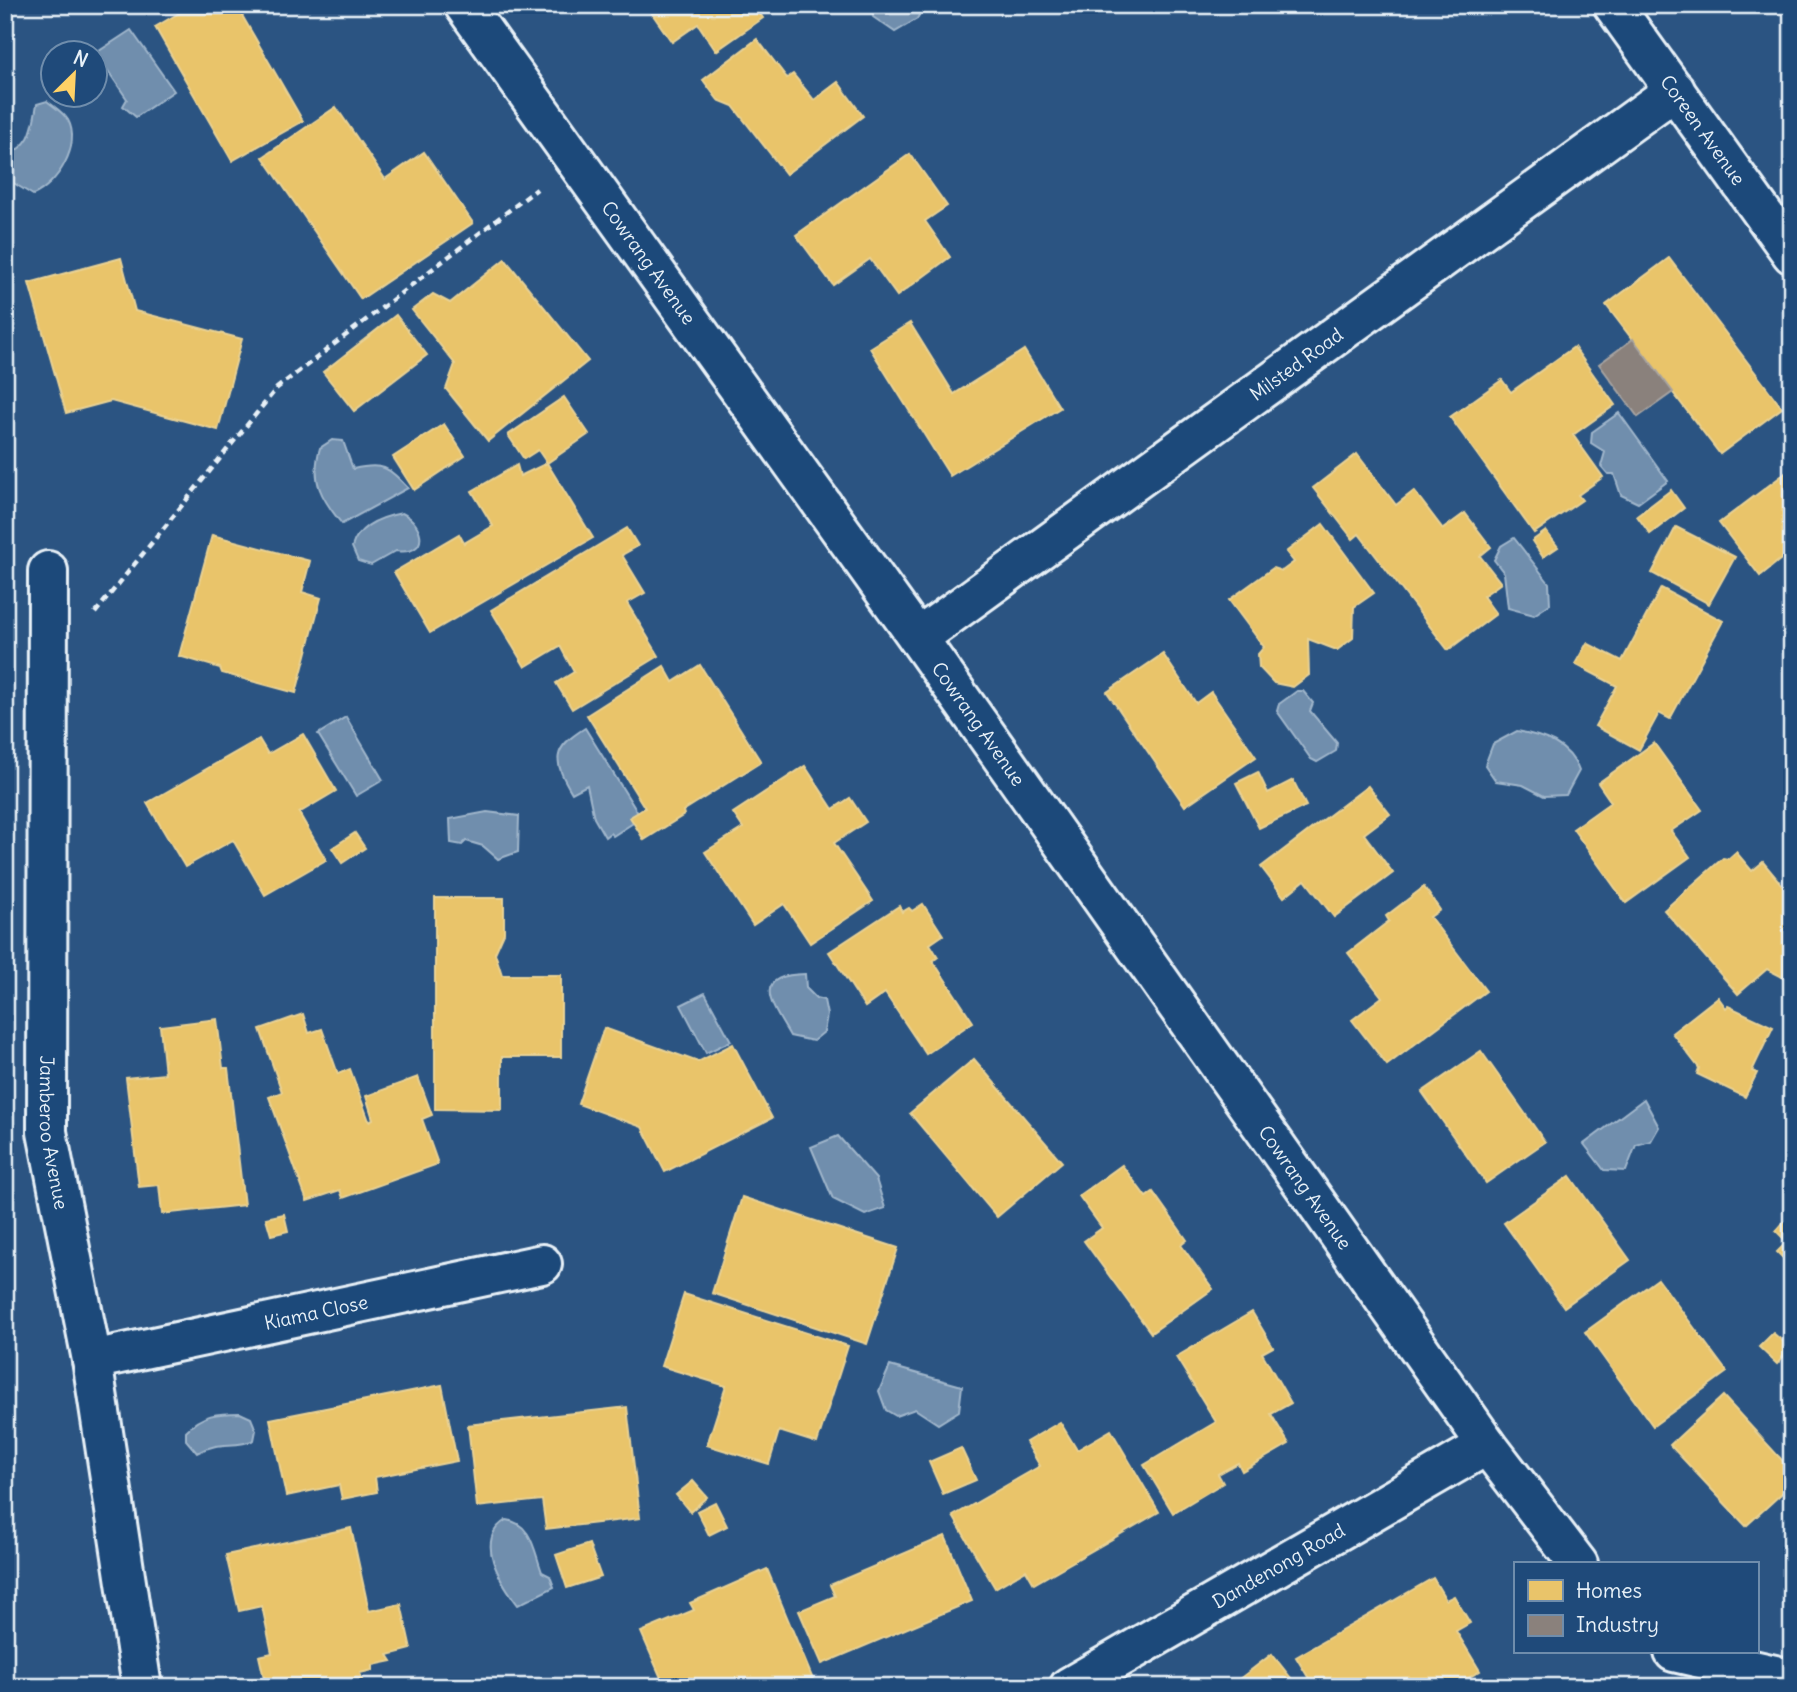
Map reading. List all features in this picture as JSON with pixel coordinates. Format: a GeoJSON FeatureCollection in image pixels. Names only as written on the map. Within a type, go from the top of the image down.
{"type":"FeatureCollection","features":[{"type":"Feature","properties":{"kind":"street","name":"Cowrang Avenue"},"geometry":{"type":"LineString","coordinates":[[464,5],[918,638],[1487,1445],[1576,1562]]}},
{"type":"Feature","properties":{"kind":"street","name":"Coreen Avenue"},"geometry":{"type":"LineString","coordinates":[[1613,5],[1792,254]]}},
{"type":"Feature","properties":{"kind":"street","name":"Milsted Road"},"geometry":{"type":"LineString","coordinates":[[918,638],[1675,90]]}},
{"type":"Feature","properties":{"kind":"street","name":"Jamberoo Avenue"},"geometry":{"type":"LineString","coordinates":[[48,571],[47,1132],[92,1360],[142,1687]]}},
{"type":"Feature","properties":{"kind":"street","name":"Kiama Close"},"geometry":{"type":"LineString","coordinates":[[92,1360],[542,1264]]}},
{"type":"Feature","properties":{"kind":"street","name":"Dandenong Road"},"geometry":{"type":"LineString","coordinates":[[1069,1687],[1487,1445]]}},
{"type":"Feature","properties":{"kind":"street"},"geometry":{"type":"LineString","coordinates":[[1683,1654],[1792,1679]]}},
{"type":"Feature","properties":{"kind":"path"},"geometry":{"type":"LineString","coordinates":[[48,671],[277,388],[575,160]]}},
{"type":"Feature","properties":{"kind":"water"},"geometry":{"type":"Polygon","coordinates":[[[872,5],[924,6],[917,19],[895,32],[873,17],[872,5]]]}},
{"type":"Feature","properties":{"kind":"water"},"geometry":{"type":"Polygon","coordinates":[[[131,30],[174,91],[136,117],[123,106],[127,99],[108,71],[108,45],[131,30]]]}},
{"type":"Feature","properties":{"kind":"water"},"geometry":{"type":"Polygon","coordinates":[[[37,104],[38,108],[56,108],[61,112],[72,130],[72,141],[65,163],[51,183],[33,195],[7,179],[6,156],[21,147],[29,136],[37,104]]]}},
{"type":"Feature","properties":{"kind":"water"},"geometry":{"type":"Polygon","coordinates":[[[1619,413],[1668,481],[1638,503],[1621,495],[1614,474],[1608,474],[1601,466],[1605,452],[1591,443],[1592,432],[1619,413]]]}},
{"type":"Feature","properties":{"kind":"water"},"geometry":{"type":"Polygon","coordinates":[[[332,440],[343,441],[353,469],[371,466],[384,468],[408,488],[342,524],[324,498],[317,480],[320,448],[332,440]]]}},
{"type":"Feature","properties":{"kind":"water"},"geometry":{"type":"Polygon","coordinates":[[[402,513],[416,524],[419,531],[419,544],[415,549],[396,551],[371,565],[358,561],[352,547],[359,533],[371,523],[402,513]]]}},
{"type":"Feature","properties":{"kind":"water"},"geometry":{"type":"Polygon","coordinates":[[[1514,538],[1549,583],[1550,604],[1534,615],[1508,608],[1504,573],[1494,560],[1501,546],[1514,538]]]}},
{"type":"Feature","properties":{"kind":"water"},"geometry":{"type":"Polygon","coordinates":[[[1297,691],[1303,691],[1313,703],[1310,711],[1337,743],[1336,751],[1317,762],[1311,759],[1277,711],[1279,704],[1297,691]]]}},
{"type":"Feature","properties":{"kind":"water"},"geometry":{"type":"Polygon","coordinates":[[[346,717],[383,780],[356,796],[318,734],[346,717]]]}},
{"type":"Feature","properties":{"kind":"water"},"geometry":{"type":"Polygon","coordinates":[[[585,728],[641,818],[613,836],[610,833],[605,837],[594,818],[587,785],[572,793],[561,772],[561,749],[585,728]]]}},
{"type":"Feature","properties":{"kind":"water"},"geometry":{"type":"Polygon","coordinates":[[[1517,731],[1546,739],[1569,754],[1579,771],[1566,795],[1544,796],[1523,785],[1496,781],[1485,765],[1493,744],[1517,731]]]}},
{"type":"Feature","properties":{"kind":"water"},"geometry":{"type":"Polygon","coordinates":[[[487,812],[519,816],[518,852],[498,859],[483,846],[466,841],[462,845],[451,843],[450,819],[487,812]]]}},
{"type":"Feature","properties":{"kind":"water"},"geometry":{"type":"Polygon","coordinates":[[[805,974],[806,988],[816,998],[824,1000],[827,1015],[824,1032],[813,1041],[790,1036],[770,994],[771,986],[776,980],[805,974]]]}},
{"type":"Feature","properties":{"kind":"water"},"geometry":{"type":"Polygon","coordinates":[[[705,993],[731,1041],[706,1053],[681,1005],[705,993]]]}},
{"type":"Feature","properties":{"kind":"water"},"geometry":{"type":"Polygon","coordinates":[[[1644,1099],[1659,1127],[1651,1141],[1636,1145],[1626,1171],[1604,1170],[1584,1144],[1644,1099]]]}},
{"type":"Feature","properties":{"kind":"water"},"geometry":{"type":"Polygon","coordinates":[[[838,1136],[876,1179],[885,1208],[865,1215],[833,1199],[811,1147],[838,1136]]]}},
{"type":"Feature","properties":{"kind":"water"},"geometry":{"type":"Polygon","coordinates":[[[890,1366],[962,1386],[959,1411],[938,1424],[915,1409],[896,1416],[886,1410],[879,1391],[890,1366]]]}},
{"type":"Feature","properties":{"kind":"water"},"geometry":{"type":"Polygon","coordinates":[[[240,1413],[251,1418],[256,1430],[254,1440],[213,1447],[197,1453],[186,1440],[186,1431],[204,1418],[217,1414],[240,1413]]]}},
{"type":"Feature","properties":{"kind":"water"},"geometry":{"type":"Polygon","coordinates":[[[506,1520],[515,1522],[527,1532],[542,1572],[550,1576],[554,1587],[518,1605],[498,1573],[491,1550],[496,1528],[506,1520]]]}},
{"type":"Feature","properties":{"kind":"building: Homes"},"geometry":{"type":"Polygon","coordinates":[[[193,5],[236,5],[303,121],[232,161],[155,27],[193,5]]]}},
{"type":"Feature","properties":{"kind":"building: Homes"},"geometry":{"type":"Polygon","coordinates":[[[646,5],[754,5],[763,18],[716,51],[698,24],[672,42],[646,5]]]}},
{"type":"Feature","properties":{"kind":"building: Homes"},"geometry":{"type":"Polygon","coordinates":[[[757,39],[787,78],[793,74],[814,100],[838,82],[863,116],[786,174],[733,106],[718,100],[703,80],[757,39]]]}},
{"type":"Feature","properties":{"kind":"building: Homes"},"geometry":{"type":"Polygon","coordinates":[[[336,107],[385,179],[424,152],[473,223],[361,299],[263,157],[336,107]]]}},
{"type":"Feature","properties":{"kind":"building: Homes"},"geometry":{"type":"Polygon","coordinates":[[[910,154],[947,206],[925,221],[950,257],[897,296],[870,259],[833,285],[796,235],[910,154]]]}},
{"type":"Feature","properties":{"kind":"building: Homes"},"geometry":{"type":"Polygon","coordinates":[[[121,258],[135,311],[242,339],[218,430],[111,401],[66,413],[29,283],[121,258]]]}},
{"type":"Feature","properties":{"kind":"building: Homes"},"geometry":{"type":"Polygon","coordinates":[[[1669,258],[1782,408],[1720,454],[1606,305],[1669,258]]]}},
{"type":"Feature","properties":{"kind":"building: Homes"},"geometry":{"type":"Polygon","coordinates":[[[505,259],[588,361],[488,441],[446,389],[455,364],[412,310],[433,294],[450,303],[505,259]]]}},
{"type":"Feature","properties":{"kind":"building: Homes"},"geometry":{"type":"Polygon","coordinates":[[[396,315],[427,355],[354,411],[323,372],[396,315]]]}},
{"type":"Feature","properties":{"kind":"building: Homes"},"geometry":{"type":"Polygon","coordinates":[[[910,323],[954,394],[1024,350],[1060,408],[950,476],[870,348],[910,323]]]}},
{"type":"Feature","properties":{"kind":"building: Homes"},"geometry":{"type":"Polygon","coordinates":[[[1574,347],[1615,405],[1573,435],[1603,477],[1578,495],[1582,500],[1534,533],[1450,417],[1502,380],[1511,392],[1574,347]]]}},
{"type":"Feature","properties":{"kind":"building: Homes"},"geometry":{"type":"Polygon","coordinates":[[[564,397],[589,434],[547,463],[538,450],[524,459],[508,435],[564,397]]]}},
{"type":"Feature","properties":{"kind":"building: Homes"},"geometry":{"type":"Polygon","coordinates":[[[444,424],[465,456],[414,490],[393,457],[444,424]]]}},
{"type":"Feature","properties":{"kind":"building: Homes"},"geometry":{"type":"Polygon","coordinates":[[[1357,454],[1396,505],[1414,491],[1443,529],[1465,513],[1491,547],[1480,556],[1501,583],[1483,596],[1496,614],[1448,650],[1359,534],[1353,539],[1313,488],[1357,454]]]}},
{"type":"Feature","properties":{"kind":"building: Homes"},"geometry":{"type":"Polygon","coordinates":[[[547,463],[593,538],[430,633],[394,572],[459,534],[464,543],[493,526],[472,491],[517,465],[520,476],[547,463]]]}},
{"type":"Feature","properties":{"kind":"building: Homes"},"geometry":{"type":"Polygon","coordinates":[[[1792,468],[1792,562],[1786,555],[1760,576],[1719,523],[1792,468]]]}},
{"type":"Feature","properties":{"kind":"building: Homes"},"geometry":{"type":"Polygon","coordinates":[[[1671,490],[1684,508],[1650,534],[1637,516],[1671,490]]]}},
{"type":"Feature","properties":{"kind":"building: Homes"},"geometry":{"type":"Polygon","coordinates":[[[1323,524],[1374,593],[1354,607],[1353,638],[1337,650],[1308,639],[1309,675],[1293,687],[1274,683],[1259,667],[1258,654],[1264,647],[1229,600],[1273,568],[1282,571],[1294,562],[1286,552],[1323,524]]]}},
{"type":"Feature","properties":{"kind":"building: Homes"},"geometry":{"type":"Polygon","coordinates":[[[1676,527],[1735,557],[1709,604],[1652,573],[1676,527]]]}},
{"type":"Feature","properties":{"kind":"building: Homes"},"geometry":{"type":"Polygon","coordinates":[[[627,528],[638,546],[622,555],[645,593],[627,603],[659,656],[572,709],[556,683],[574,672],[560,646],[525,667],[491,610],[627,528]]]}},
{"type":"Feature","properties":{"kind":"building: Homes"},"geometry":{"type":"Polygon","coordinates":[[[1546,531],[1558,547],[1543,557],[1532,541],[1546,531]]]}},
{"type":"Feature","properties":{"kind":"building: Homes"},"geometry":{"type":"Polygon","coordinates":[[[212,535],[310,561],[302,592],[321,598],[296,693],[222,673],[220,668],[179,656],[212,535]]]}},
{"type":"Feature","properties":{"kind":"building: Homes"},"geometry":{"type":"Polygon","coordinates":[[[1661,588],[1723,621],[1670,719],[1659,713],[1639,750],[1595,726],[1617,686],[1575,664],[1587,643],[1622,661],[1661,588]]]}},
{"type":"Feature","properties":{"kind":"building: Homes"},"geometry":{"type":"Polygon","coordinates":[[[1163,654],[1196,703],[1211,692],[1256,757],[1185,806],[1107,692],[1163,654]]]}},
{"type":"Feature","properties":{"kind":"building: Homes"},"geometry":{"type":"Polygon","coordinates":[[[700,665],[761,762],[683,811],[684,815],[644,840],[630,817],[645,808],[587,715],[664,666],[673,682],[700,665]]]}},
{"type":"Feature","properties":{"kind":"building: Homes"},"geometry":{"type":"Polygon","coordinates":[[[303,734],[336,791],[299,813],[326,860],[265,895],[233,840],[185,867],[147,803],[259,739],[268,754],[303,734]]]}},
{"type":"Feature","properties":{"kind":"building: Homes"},"geometry":{"type":"Polygon","coordinates":[[[1654,743],[1702,810],[1671,831],[1690,857],[1626,903],[1573,829],[1611,802],[1598,783],[1654,743]]]}},
{"type":"Feature","properties":{"kind":"building: Homes"},"geometry":{"type":"Polygon","coordinates":[[[805,766],[833,809],[850,798],[866,822],[834,843],[873,901],[810,943],[784,904],[753,925],[705,852],[743,828],[733,813],[805,766]]]}},
{"type":"Feature","properties":{"kind":"building: Homes"},"geometry":{"type":"Polygon","coordinates":[[[1258,772],[1268,793],[1293,780],[1306,806],[1259,828],[1236,783],[1258,772]]]}},
{"type":"Feature","properties":{"kind":"building: Homes"},"geometry":{"type":"Polygon","coordinates":[[[1368,786],[1390,814],[1364,834],[1393,873],[1334,917],[1305,880],[1284,897],[1261,867],[1368,786]]]}},
{"type":"Feature","properties":{"kind":"building: Homes"},"geometry":{"type":"Polygon","coordinates":[[[355,833],[365,848],[342,863],[332,848],[355,833]]]}},
{"type":"Feature","properties":{"kind":"building: Homes"},"geometry":{"type":"Polygon","coordinates":[[[1736,852],[1752,871],[1763,862],[1792,897],[1792,907],[1787,910],[1792,916],[1792,982],[1767,969],[1738,994],[1664,910],[1723,858],[1728,859],[1736,852]]]}},
{"type":"Feature","properties":{"kind":"building: Homes"},"geometry":{"type":"Polygon","coordinates":[[[1424,887],[1440,910],[1430,917],[1486,991],[1387,1065],[1352,1020],[1382,997],[1348,953],[1389,921],[1386,916],[1424,887]]]}},
{"type":"Feature","properties":{"kind":"building: Homes"},"geometry":{"type":"Polygon","coordinates":[[[435,898],[504,898],[504,933],[495,953],[502,975],[561,975],[561,1057],[502,1057],[502,1110],[435,1109],[435,898]]]}},
{"type":"Feature","properties":{"kind":"building: Homes"},"geometry":{"type":"Polygon","coordinates":[[[923,904],[943,935],[930,944],[938,957],[933,961],[973,1022],[926,1054],[885,993],[865,1007],[829,952],[899,906],[902,912],[909,908],[912,911],[923,904]]]}},
{"type":"Feature","properties":{"kind":"building: Homes"},"geometry":{"type":"Polygon","coordinates":[[[1718,997],[1726,1008],[1728,1006],[1773,1027],[1752,1071],[1757,1073],[1745,1097],[1697,1074],[1699,1068],[1672,1033],[1718,997]]]}},
{"type":"Feature","properties":{"kind":"building: Homes"},"geometry":{"type":"Polygon","coordinates":[[[303,1014],[309,1033],[322,1029],[338,1074],[350,1069],[369,1121],[373,1119],[366,1096],[418,1077],[432,1115],[422,1119],[438,1164],[343,1198],[340,1190],[307,1201],[269,1097],[282,1092],[260,1029],[303,1014]]]}},
{"type":"Feature","properties":{"kind":"building: Homes"},"geometry":{"type":"Polygon","coordinates":[[[217,1019],[223,1068],[228,1068],[244,1205],[162,1214],[159,1185],[139,1187],[126,1078],[165,1074],[160,1026],[217,1019]]]}},
{"type":"Feature","properties":{"kind":"building: Homes"},"geometry":{"type":"Polygon","coordinates":[[[604,1028],[698,1062],[733,1044],[772,1118],[665,1172],[642,1127],[578,1104],[604,1028]]]}},
{"type":"Feature","properties":{"kind":"building: Homes"},"geometry":{"type":"Polygon","coordinates":[[[1481,1051],[1545,1142],[1486,1183],[1422,1092],[1481,1051]]]}},
{"type":"Feature","properties":{"kind":"building: Homes"},"geometry":{"type":"Polygon","coordinates":[[[974,1059],[1062,1162],[997,1217],[910,1113],[974,1059]]]}},
{"type":"Feature","properties":{"kind":"building: Homes"},"geometry":{"type":"Polygon","coordinates":[[[1122,1165],[1146,1197],[1153,1192],[1187,1240],[1181,1245],[1213,1289],[1151,1333],[1084,1241],[1102,1228],[1079,1196],[1122,1165]]]}},
{"type":"Feature","properties":{"kind":"building: Homes"},"geometry":{"type":"Polygon","coordinates":[[[1570,1176],[1630,1260],[1564,1307],[1504,1223],[1570,1176]]]}},
{"type":"Feature","properties":{"kind":"building: Homes"},"geometry":{"type":"Polygon","coordinates":[[[742,1197],[898,1248],[867,1344],[712,1293],[742,1197]]]}},
{"type":"Feature","properties":{"kind":"building: Homes"},"geometry":{"type":"Polygon","coordinates":[[[284,1214],[288,1231],[271,1235],[266,1218],[284,1214]]]}},
{"type":"Feature","properties":{"kind":"building: Homes"},"geometry":{"type":"Polygon","coordinates":[[[1791,1214],[1792,1267],[1777,1252],[1787,1242],[1776,1231],[1791,1214]]]}},
{"type":"Feature","properties":{"kind":"building: Homes"},"geometry":{"type":"Polygon","coordinates":[[[1658,1279],[1727,1372],[1653,1426],[1585,1332],[1658,1279]]]}},
{"type":"Feature","properties":{"kind":"building: Homes"},"geometry":{"type":"Polygon","coordinates":[[[684,1294],[848,1346],[817,1443],[779,1431],[769,1464],[707,1445],[726,1386],[661,1366],[684,1294]]]}},
{"type":"Feature","properties":{"kind":"building: Homes"},"geometry":{"type":"Polygon","coordinates":[[[1252,1312],[1273,1347],[1262,1353],[1291,1403],[1271,1414],[1289,1444],[1242,1471],[1238,1463],[1218,1474],[1223,1483],[1173,1513],[1144,1465],[1216,1422],[1176,1357],[1252,1312]]]}},
{"type":"Feature","properties":{"kind":"building: Homes"},"geometry":{"type":"Polygon","coordinates":[[[1773,1333],[1791,1348],[1777,1364],[1759,1347],[1773,1333]]]}},
{"type":"Feature","properties":{"kind":"building: Homes"},"geometry":{"type":"Polygon","coordinates":[[[442,1385],[457,1461],[375,1477],[377,1492],[342,1499],[339,1485],[286,1496],[270,1419],[442,1385]]]}},
{"type":"Feature","properties":{"kind":"building: Homes"},"geometry":{"type":"Polygon","coordinates":[[[1723,1396],[1792,1471],[1792,1484],[1746,1526],[1670,1445],[1723,1396]]]}},
{"type":"Feature","properties":{"kind":"building: Homes"},"geometry":{"type":"Polygon","coordinates":[[[627,1407],[640,1518],[546,1529],[542,1500],[477,1507],[468,1425],[627,1407]]]}},
{"type":"Feature","properties":{"kind":"building: Homes"},"geometry":{"type":"Polygon","coordinates":[[[1060,1422],[1077,1450],[1111,1430],[1159,1512],[1034,1584],[1026,1570],[995,1588],[953,1516],[1040,1466],[1026,1442],[1060,1422]]]}},
{"type":"Feature","properties":{"kind":"building: Homes"},"geometry":{"type":"Polygon","coordinates":[[[961,1448],[976,1480],[943,1494],[929,1462],[961,1448]]]}},
{"type":"Feature","properties":{"kind":"building: Homes"},"geometry":{"type":"Polygon","coordinates":[[[693,1481],[707,1497],[690,1512],[676,1495],[693,1481]]]}},
{"type":"Feature","properties":{"kind":"building: Homes"},"geometry":{"type":"Polygon","coordinates":[[[715,1502],[727,1526],[709,1535],[697,1511],[715,1502]]]}},
{"type":"Feature","properties":{"kind":"building: Homes"},"geometry":{"type":"Polygon","coordinates":[[[351,1528],[369,1611],[401,1604],[411,1649],[388,1655],[392,1661],[373,1665],[373,1670],[360,1673],[362,1680],[332,1687],[266,1687],[259,1656],[272,1653],[262,1606],[239,1611],[226,1555],[351,1528]]]}},
{"type":"Feature","properties":{"kind":"building: Homes"},"geometry":{"type":"Polygon","coordinates":[[[945,1536],[972,1601],[822,1664],[799,1611],[835,1596],[830,1585],[945,1536]]]}},
{"type":"Feature","properties":{"kind":"building: Homes"},"geometry":{"type":"Polygon","coordinates":[[[589,1544],[601,1577],[567,1588],[556,1555],[589,1544]]]}},
{"type":"Feature","properties":{"kind":"building: Homes"},"geometry":{"type":"Polygon","coordinates":[[[767,1569],[814,1682],[804,1687],[665,1687],[641,1632],[694,1610],[690,1603],[767,1569]]]}},
{"type":"Feature","properties":{"kind":"building: Homes"},"geometry":{"type":"Polygon","coordinates":[[[1433,1578],[1446,1600],[1454,1596],[1470,1623],[1456,1631],[1480,1671],[1453,1687],[1314,1687],[1296,1657],[1433,1578]]]}},
{"type":"Feature","properties":{"kind":"building: Homes"},"geometry":{"type":"Polygon","coordinates":[[[1272,1654],[1298,1687],[1229,1687],[1272,1654]]]}},
{"type":"Feature","properties":{"kind":"building: Industry"},"geometry":{"type":"Polygon","coordinates":[[[1633,339],[1673,392],[1638,417],[1599,364],[1633,339]]]}}]}
